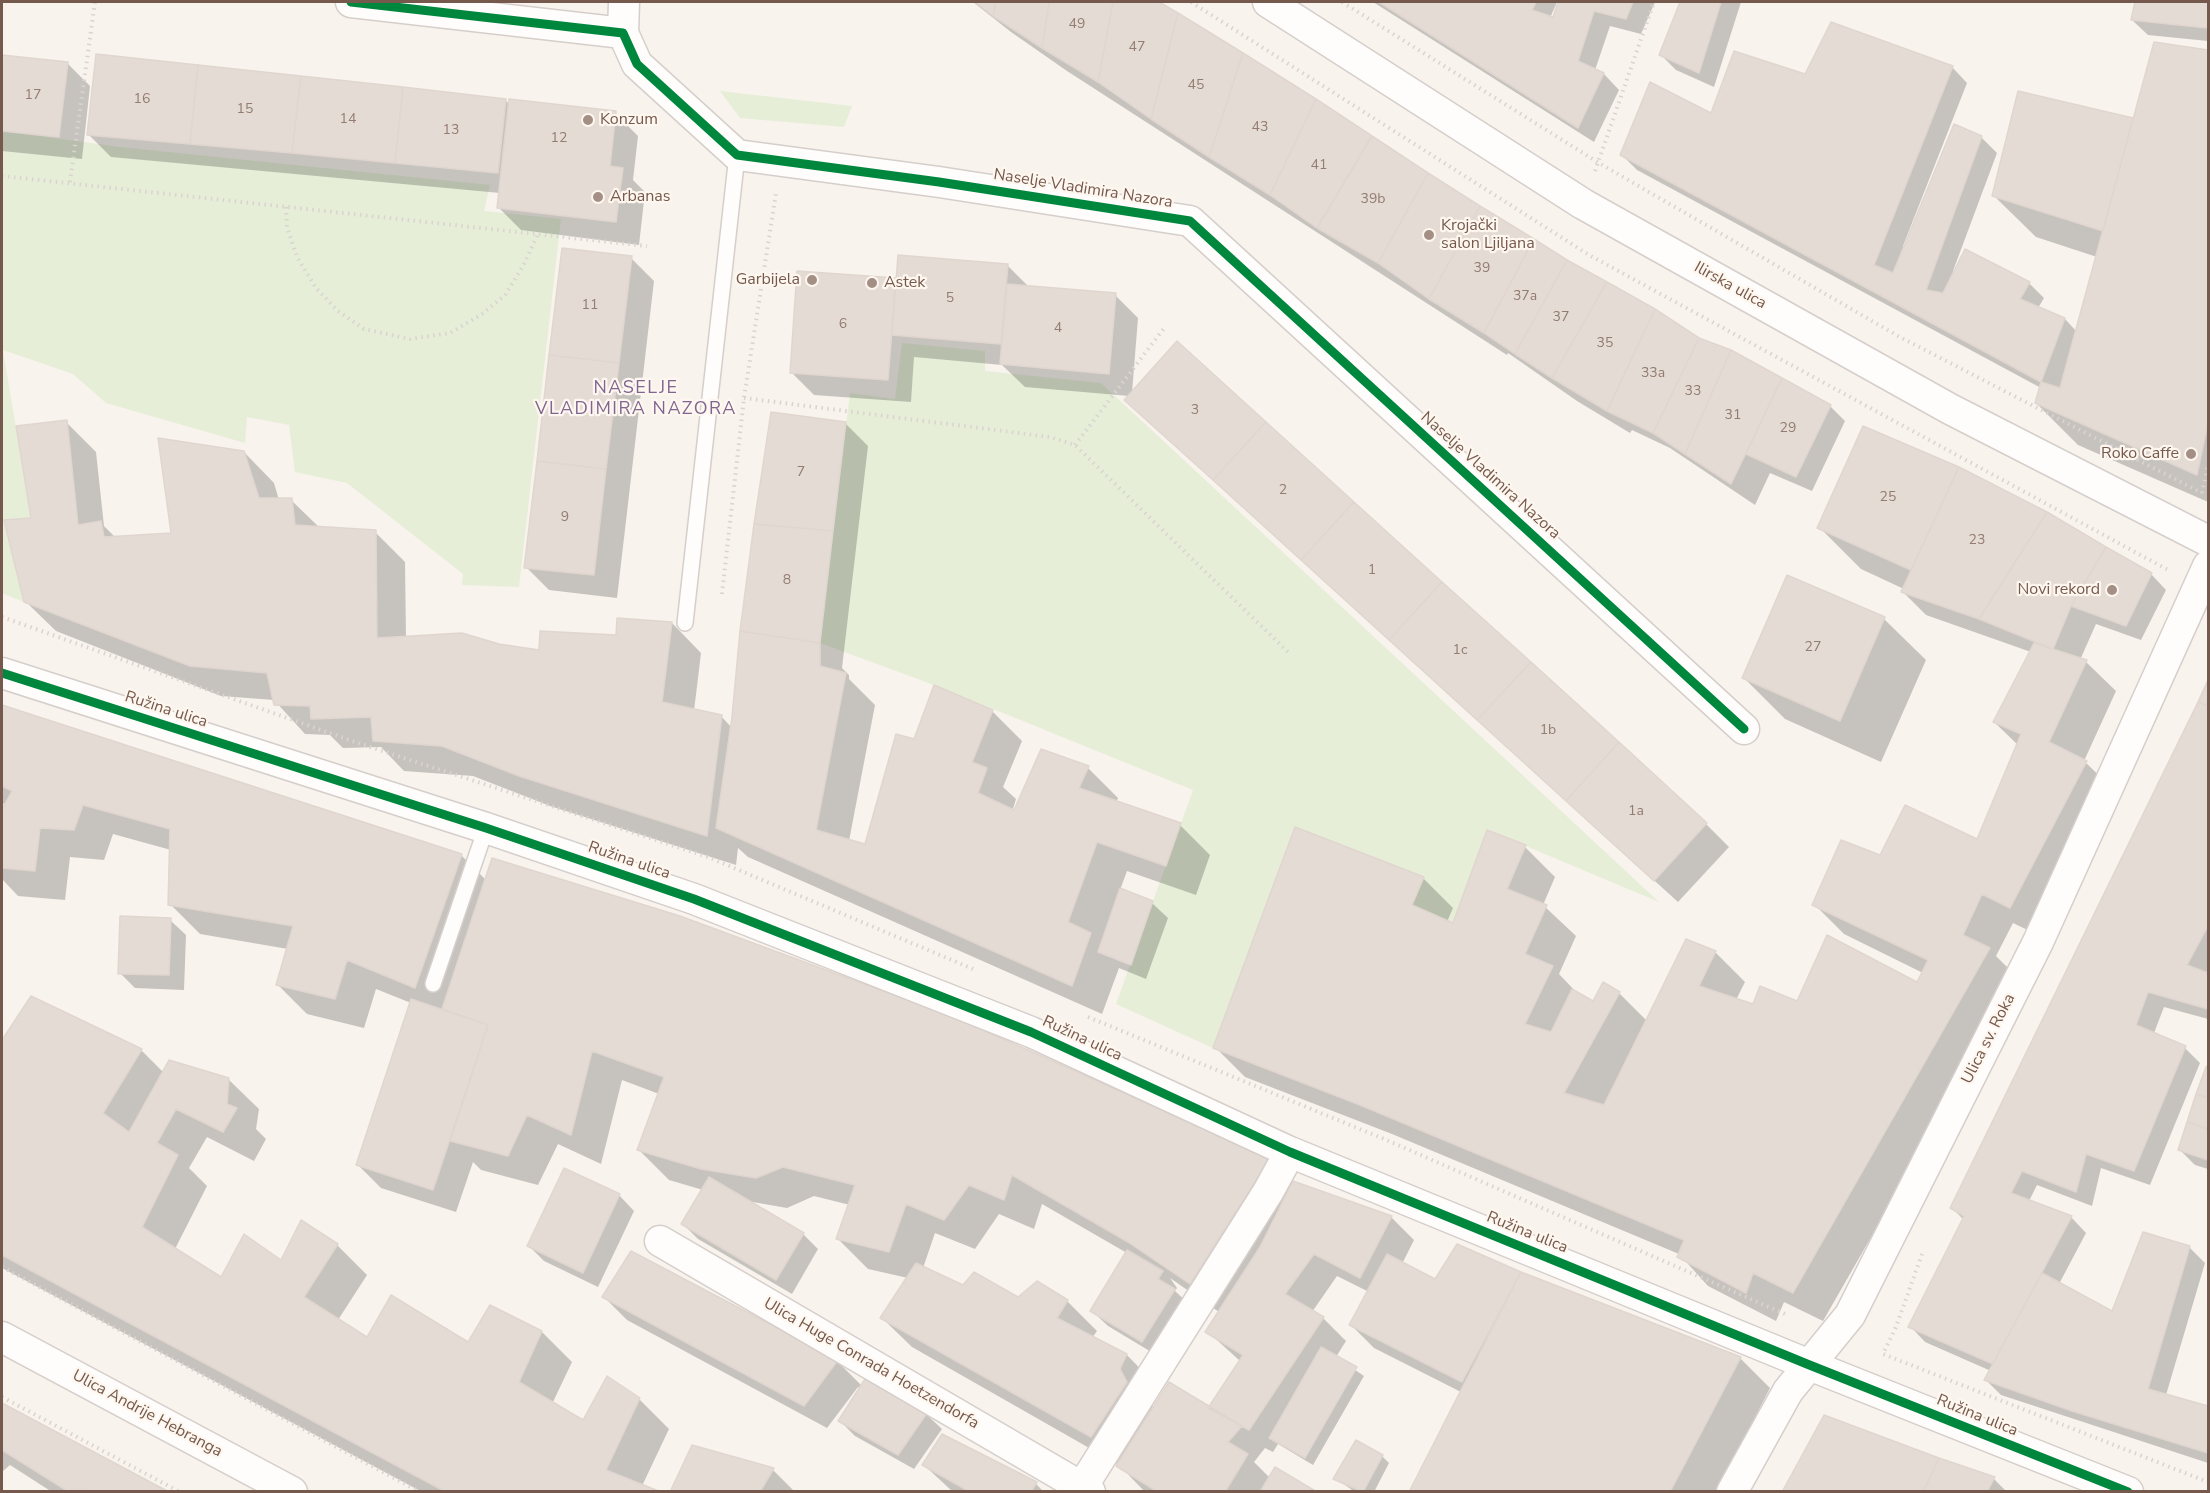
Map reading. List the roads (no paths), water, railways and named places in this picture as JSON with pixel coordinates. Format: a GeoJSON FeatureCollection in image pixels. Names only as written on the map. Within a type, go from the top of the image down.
{"type":"FeatureCollection","features":[{"type":"Feature","properties":{"kind":"street"},"geometry":{"type":"LineString","coordinates":[[351,2],[623,33]]}},
{"type":"Feature","properties":{"kind":"street"},"geometry":{"type":"LineString","coordinates":[[624,2],[623,33],[637,64],[737,155]]}},
{"type":"Feature","properties":{"kind":"street","name":"Ilirska ulica"},"geometry":{"type":"LineString","coordinates":[[1268,2],[1583,204],[1950,409],[2208,541]]}},
{"type":"Feature","properties":{"kind":"street","name":"Naselje Vladimira Nazora"},"geometry":{"type":"LineString","coordinates":[[737,155],[939,182],[1190,221],[1744,729]]}},
{"type":"Feature","properties":{"kind":"street","name":"Ulica sv. Roka"},"geometry":{"type":"LineString","coordinates":[[1732,1491],[1788,1391],[1807,1364],[1850,1315],[2038,942],[2208,566]]}},
{"type":"Feature","properties":{"kind":"street","name":"Ružina ulica"},"geometry":{"type":"LineString","coordinates":[[2,673],[486,828],[694,900],[1031,1032],[1290,1152],[1807,1364],[2128,1491]]}},
{"type":"Feature","properties":{"kind":"street","name":"Ulica Huge Conrada Hoetzendorfa"},"geometry":{"type":"LineString","coordinates":[[660,1241],[1086,1489],[1290,1152]]}},
{"type":"Feature","properties":{"kind":"street","name":"Ulica Andrije Hebranga"},"geometry":{"type":"LineString","coordinates":[[2,1337],[292,1491]]}},
{"type":"Feature","properties":{"kind":"lane"},"geometry":{"type":"LineString","coordinates":[[685,623],[737,155]]}},
{"type":"Feature","properties":{"kind":"lane"},"geometry":{"type":"LineString","coordinates":[[434,984],[486,828]]}},
{"type":"Feature","properties":{"kind":"place","name":"Konzum"},"geometry":{"type":"Point","coordinates":[588,120]}},
{"type":"Feature","properties":{"kind":"place","name":"Arbanas"},"geometry":{"type":"Point","coordinates":[598,197]}},
{"type":"Feature","properties":{"kind":"place","name":"Krojački salon Ljiljana"},"geometry":{"type":"Point","coordinates":[1429,235]}},
{"type":"Feature","properties":{"kind":"place","name":"Garbijela"},"geometry":{"type":"Point","coordinates":[812,280]}},
{"type":"Feature","properties":{"kind":"place","name":"Astek"},"geometry":{"type":"Point","coordinates":[872,283]}},
{"type":"Feature","properties":{"kind":"place","name":"Roko Caffe"},"geometry":{"type":"Point","coordinates":[2191,454]}},
{"type":"Feature","properties":{"kind":"place","name":"Novi rekord"},"geometry":{"type":"Point","coordinates":[2112,590]}},
{"type":"Feature","properties":{"kind":"district","name":"NASELJE VLADIMIRA NAZORA"},"geometry":{"type":"Point","coordinates":[636,399]}}]}
